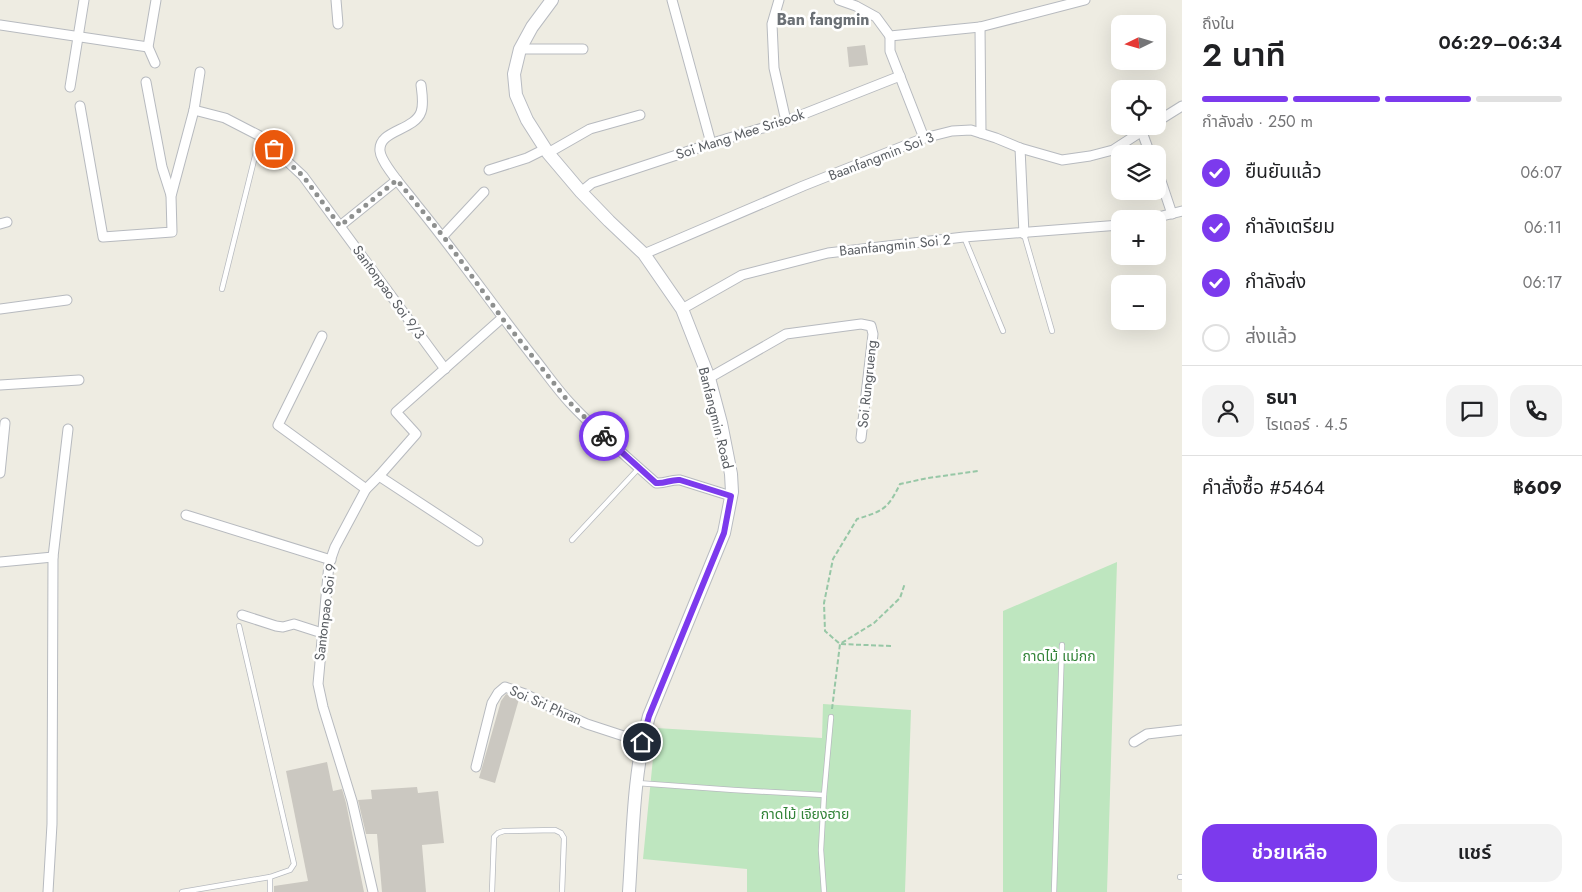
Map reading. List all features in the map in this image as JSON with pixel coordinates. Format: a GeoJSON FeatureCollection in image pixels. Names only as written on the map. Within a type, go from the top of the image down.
{"type":"FeatureCollection","features":[{"type":"Feature","properties":{"kind":"street"},"geometry":{"type":"LineString","coordinates":[[70,87],[84,0]]}},
{"type":"Feature","properties":{"kind":"street"},"geometry":{"type":"LineString","coordinates":[[155,63],[148,47],[156,0]]}},
{"type":"Feature","properties":{"kind":"street"},"geometry":{"type":"LineString","coordinates":[[336,0],[338,24]]}},
{"type":"Feature","properties":{"kind":"street","name":"Banfangmin Road"},"geometry":{"type":"LineString","coordinates":[[552,0],[520,49],[514,74],[516,95],[527,120],[547,151],[609,222],[644,254],[682,308],[709,378],[729,466],[731,496],[724,533],[649,716],[642,742],[636,783],[629,892]]}},
{"type":"Feature","properties":{"kind":"street"},"geometry":{"type":"LineString","coordinates":[[672,0],[711,143]]}},
{"type":"Feature","properties":{"kind":"street"},"geometry":{"type":"LineString","coordinates":[[779,0],[772,24],[774,68],[786,121]]}},
{"type":"Feature","properties":{"kind":"street"},"geometry":{"type":"LineString","coordinates":[[839,0],[856,6],[876,18],[890,36],[890,51],[924,138]]}},
{"type":"Feature","properties":{"kind":"street"},"geometry":{"type":"LineString","coordinates":[[890,36],[980,26],[1085,0]]}},
{"type":"Feature","properties":{"kind":"street"},"geometry":{"type":"LineString","coordinates":[[0,25],[148,47]]}},
{"type":"Feature","properties":{"kind":"street"},"geometry":{"type":"LineString","coordinates":[[980,26],[981,133]]}},
{"type":"Feature","properties":{"kind":"street"},"geometry":{"type":"LineString","coordinates":[[520,49],[583,49]]}},
{"type":"Feature","properties":{"kind":"street"},"geometry":{"type":"LineString","coordinates":[[171,196],[194,110],[200,72]]}},
{"type":"Feature","properties":{"kind":"street","name":"Soi Mang Mee Srisook"},"geometry":{"type":"LineString","coordinates":[[581,192],[592,182],[711,143],[786,121],[900,76]]}},
{"type":"Feature","properties":{"kind":"street"},"geometry":{"type":"LineString","coordinates":[[80,106],[103,237],[172,232],[171,196],[162,167],[146,82]]}},
{"type":"Feature","properties":{"kind":"street"},"geometry":{"type":"LineString","coordinates":[[422,85],[422,107],[417,120],[386,137],[380,148],[383,160],[397,180],[443,236],[502,318],[568,401],[656,483],[680,480],[731,496]]}},
{"type":"Feature","properties":{"kind":"street"},"geometry":{"type":"LineString","coordinates":[[1166,116],[1182,106]]}},
{"type":"Feature","properties":{"kind":"street","name":"Santonpao Soi 9/3"},"geometry":{"type":"LineString","coordinates":[[194,110],[225,118],[260,136],[303,176],[445,369]]}},
{"type":"Feature","properties":{"kind":"street"},"geometry":{"type":"LineString","coordinates":[[489,170],[547,151],[590,129],[640,114]]}},
{"type":"Feature","properties":{"kind":"street","name":"Baanfangmin Soi 3"},"geometry":{"type":"LineString","coordinates":[[644,254],[803,186],[924,138],[952,130],[971,130],[1020,148],[1062,160],[1113,150],[1137,135]]}},
{"type":"Feature","properties":{"kind":"street"},"geometry":{"type":"LineString","coordinates":[[1020,148],[1024,234]]}},
{"type":"Feature","properties":{"kind":"street"},"geometry":{"type":"LineString","coordinates":[[340,226],[397,180]]}},
{"type":"Feature","properties":{"kind":"street"},"geometry":{"type":"LineString","coordinates":[[443,236],[484,192]]}},
{"type":"Feature","properties":{"kind":"street"},"geometry":{"type":"LineString","coordinates":[[1166,196],[1172,214]]}},
{"type":"Feature","properties":{"kind":"street"},"geometry":{"type":"LineString","coordinates":[[1166,215],[1182,210]]}},
{"type":"Feature","properties":{"kind":"street","name":"Baanfangmin Soi 2"},"geometry":{"type":"LineString","coordinates":[[682,308],[742,275],[817,255],[964,237],[1111,227]]}},
{"type":"Feature","properties":{"kind":"street"},"geometry":{"type":"LineString","coordinates":[[0,309],[67,300]]}},
{"type":"Feature","properties":{"kind":"street","name":"Santonpao Soi 9"},"geometry":{"type":"LineString","coordinates":[[374,892],[352,801],[318,684],[330,560],[366,489],[416,434],[396,412],[502,318]]}},
{"type":"Feature","properties":{"kind":"street","name":"Soi Rungrueng"},"geometry":{"type":"LineString","coordinates":[[709,378],[786,334],[861,324],[871,326],[873,334],[861,438]]}},
{"type":"Feature","properties":{"kind":"street"},"geometry":{"type":"LineString","coordinates":[[322,336],[278,425],[366,489]]}},
{"type":"Feature","properties":{"kind":"street"},"geometry":{"type":"LineString","coordinates":[[0,385],[79,380]]}},
{"type":"Feature","properties":{"kind":"street"},"geometry":{"type":"LineString","coordinates":[[0,473],[5,423]]}},
{"type":"Feature","properties":{"kind":"street"},"geometry":{"type":"LineString","coordinates":[[48,892],[52,824],[53,558],[68,429]]}},
{"type":"Feature","properties":{"kind":"street"},"geometry":{"type":"LineString","coordinates":[[379,476],[478,541]]}},
{"type":"Feature","properties":{"kind":"street"},"geometry":{"type":"LineString","coordinates":[[186,516],[330,560]]}},
{"type":"Feature","properties":{"kind":"street"},"geometry":{"type":"LineString","coordinates":[[0,562],[53,558]]}},
{"type":"Feature","properties":{"kind":"street"},"geometry":{"type":"LineString","coordinates":[[242,615],[276,626],[294,624],[322,633]]}},
{"type":"Feature","properties":{"kind":"street","name":"Soi Sri Phran"},"geometry":{"type":"LineString","coordinates":[[476,768],[492,703],[505,686],[587,724],[642,742]]}},
{"type":"Feature","properties":{"kind":"street"},"geometry":{"type":"LineString","coordinates":[[1134,742],[1147,734],[1182,730]]}},
{"type":"Feature","properties":{"kind":"lane"},"geometry":{"type":"LineString","coordinates":[[222,289],[260,136]]}},
{"type":"Feature","properties":{"kind":"lane"},"geometry":{"type":"LineString","coordinates":[[1024,234],[1052,331]]}},
{"type":"Feature","properties":{"kind":"lane"},"geometry":{"type":"LineString","coordinates":[[964,237],[1003,331]]}},
{"type":"Feature","properties":{"kind":"lane"},"geometry":{"type":"LineString","coordinates":[[572,540],[639,468]]}},
{"type":"Feature","properties":{"kind":"lane"},"geometry":{"type":"LineString","coordinates":[[182,892],[270,877],[290,870],[294,864],[239,626]]}},
{"type":"Feature","properties":{"kind":"lane"},"geometry":{"type":"LineString","coordinates":[[1054,892],[1062,645]]}},
{"type":"Feature","properties":{"kind":"lane"},"geometry":{"type":"LineString","coordinates":[[824,892],[821,850],[831,717]]}},
{"type":"Feature","properties":{"kind":"lane"},"geometry":{"type":"LineString","coordinates":[[636,783],[824,795]]}},
{"type":"Feature","properties":{"kind":"lane"},"geometry":{"type":"LineString","coordinates":[[492,892],[494,837],[504,831],[554,830],[561,833],[564,838],[562,892]]}},
{"type":"Feature","properties":{"kind":"lane"},"geometry":{"type":"LineString","coordinates":[[270,877],[270,892]]}},
{"type":"Feature","properties":{"kind":"path"},"geometry":{"type":"LineString","coordinates":[[891,646],[840,644],[825,631],[824,603],[833,559],[857,519],[879,512],[892,501],[900,484],[978,471]]}},
{"type":"Feature","properties":{"kind":"path"},"geometry":{"type":"LineString","coordinates":[[840,644],[874,623],[900,598],[906,583]]}},
{"type":"Feature","properties":{"kind":"path"},"geometry":{"type":"LineString","coordinates":[[831,717],[840,644]]}},
{"type":"Feature","properties":{"kind":"green space","name":"กาดไม้ แม่กก"},"geometry":{"type":"Polygon","coordinates":[[[1117,562],[1107,892],[1003,892],[1003,611],[1117,562]]]}},
{"type":"Feature","properties":{"kind":"green space","name":"กาดไม้ เจียงฮาย"},"geometry":{"type":"Polygon","coordinates":[[[823,704],[911,710],[905,892],[747,892],[747,869],[643,859],[656,728],[822,738],[823,704]]]}},
{"type":"Feature","properties":{"kind":"building"},"geometry":{"type":"Polygon","coordinates":[[[865,45],[868,65],[849,67],[847,47],[865,45]]]}},
{"type":"Feature","properties":{"kind":"building"},"geometry":{"type":"Polygon","coordinates":[[[506,694],[519,699],[495,783],[479,778],[501,701],[506,694]]]}},
{"type":"Feature","properties":{"kind":"building"},"geometry":{"type":"Polygon","coordinates":[[[327,762],[333,791],[342,789],[346,803],[364,892],[274,892],[274,886],[308,881],[286,771],[327,762]]]}},
{"type":"Feature","properties":{"kind":"building"},"geometry":{"type":"Polygon","coordinates":[[[417,787],[418,793],[438,791],[444,843],[422,845],[426,892],[382,892],[377,834],[366,834],[358,800],[372,799],[371,790],[417,787]]]}},
{"type":"Feature","properties":{"kind":"way so far"},"geometry":{"type":"LineString","coordinates":[[274,149],[303,176],[340,226],[397,180],[443,236],[502,318],[568,401],[604,436]]}},
{"type":"Feature","properties":{"kind":"district","name":"Ban fangmin"},"geometry":{"type":"Point","coordinates":[823,19]}},
{"type":"Feature","properties":{"kind":"route"},"geometry":{"type":"LineString","coordinates":[[604,436],[656,483],[680,480],[731,496],[724,533],[649,716],[642,742]]}}]}
